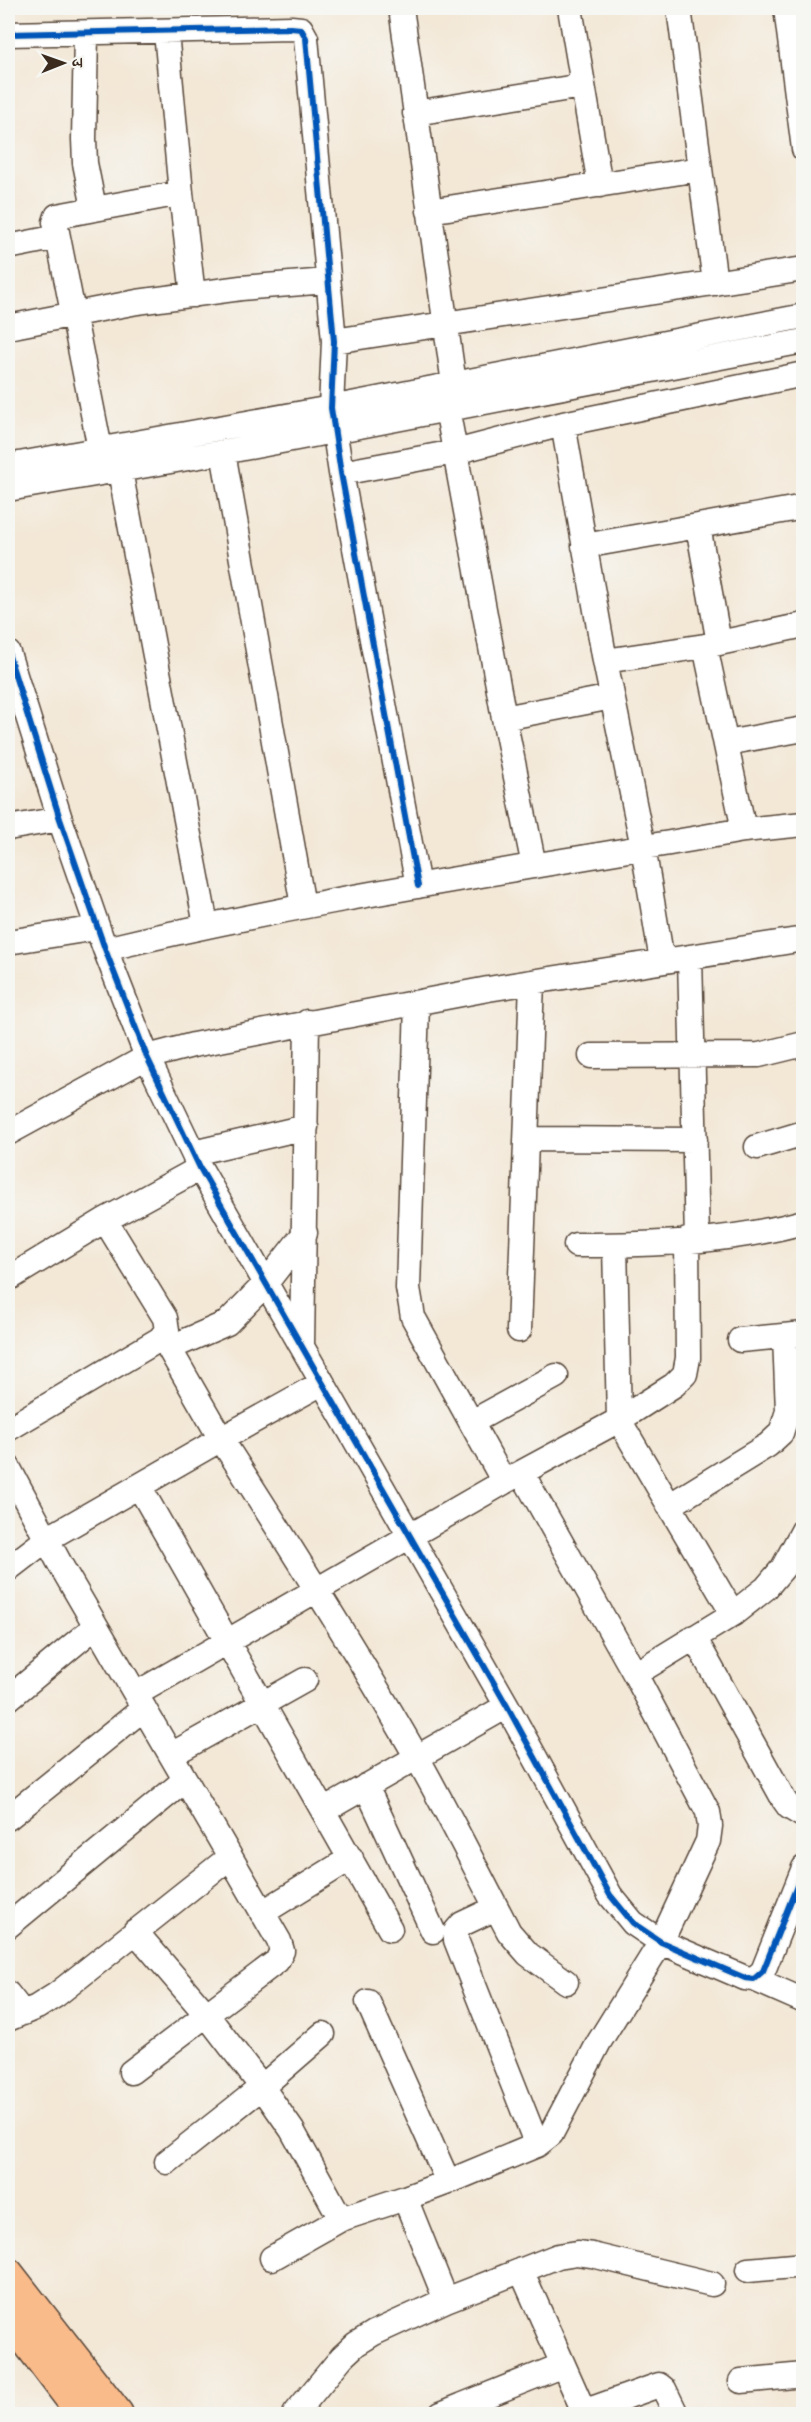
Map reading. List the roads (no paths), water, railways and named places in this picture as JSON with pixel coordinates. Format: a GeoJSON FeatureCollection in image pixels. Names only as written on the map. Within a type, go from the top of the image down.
{"type":"FeatureCollection","features":[{"type":"Feature","properties":{"kind":"main road"},"geometry":{"type":"LineString","coordinates":[[8,2273],[118,2415]]}},
{"type":"Feature","properties":{"kind":"main road"},"geometry":{"type":"LineString","coordinates":[[8,2317],[82,2415]]}},
{"type":"Feature","properties":{"kind":"street"},"geometry":{"type":"LineString","coordinates":[[401,8],[446,325],[455,452],[534,866]]}},
{"type":"Feature","properties":{"kind":"street"},"geometry":{"type":"LineString","coordinates":[[570,8],[600,185]]}},
{"type":"Feature","properties":{"kind":"street"},"geometry":{"type":"LineString","coordinates":[[679,8],[715,283]]}},
{"type":"Feature","properties":{"kind":"street"},"geometry":{"type":"LineString","coordinates":[[786,8],[804,149]]}},
{"type":"Feature","properties":{"kind":"street"},"geometry":{"type":"LineString","coordinates":[[8,34],[301,29],[306,38],[334,340],[333,419],[340,472],[418,886]]}},
{"type":"Feature","properties":{"kind":"street"},"geometry":{"type":"LineString","coordinates":[[166,32],[193,295]]}},
{"type":"Feature","properties":{"kind":"street"},"geometry":{"type":"LineString","coordinates":[[86,33],[85,163],[94,208]]}},
{"type":"Feature","properties":{"kind":"street"},"geometry":{"type":"LineString","coordinates":[[415,113],[582,86]]}},
{"type":"Feature","properties":{"kind":"street"},"geometry":{"type":"LineString","coordinates":[[429,211],[700,169]]}},
{"type":"Feature","properties":{"kind":"street"},"geometry":{"type":"LineString","coordinates":[[181,193],[57,216],[55,222],[73,315],[112,455],[206,925]]}},
{"type":"Feature","properties":{"kind":"street"},"geometry":{"type":"LineString","coordinates":[[8,247],[58,237]]}},
{"type":"Feature","properties":{"kind":"street"},"geometry":{"type":"LineString","coordinates":[[334,340],[446,325],[804,269]]}},
{"type":"Feature","properties":{"kind":"street"},"geometry":{"type":"LineString","coordinates":[[8,327],[137,302],[241,288],[327,281]]}},
{"type":"Feature","properties":{"kind":"street"},"geometry":{"type":"LineString","coordinates":[[453,399],[716,333],[804,316]]}},
{"type":"Feature","properties":{"kind":"street"},"geometry":{"type":"LineString","coordinates":[[716,333],[720,357]]}},
{"type":"Feature","properties":{"kind":"street"},"geometry":{"type":"LineString","coordinates":[[8,466],[112,455],[453,399],[540,391],[804,341]]}},
{"type":"Feature","properties":{"kind":"street"},"geometry":{"type":"LineString","coordinates":[[340,472],[455,452],[555,426],[804,374]]}},
{"type":"Feature","properties":{"kind":"street"},"geometry":{"type":"LineString","coordinates":[[540,391],[555,426],[584,546],[643,848],[662,961]]}},
{"type":"Feature","properties":{"kind":"street"},"geometry":{"type":"LineString","coordinates":[[8,489],[112,455],[223,452],[333,419]]}},
{"type":"Feature","properties":{"kind":"street"},"geometry":{"type":"LineString","coordinates":[[223,452],[303,906]]}},
{"type":"Feature","properties":{"kind":"street"},"geometry":{"type":"LineString","coordinates":[[584,546],[804,507]]}},
{"type":"Feature","properties":{"kind":"street"},"geometry":{"type":"LineString","coordinates":[[698,526],[726,743],[744,830]]}},
{"type":"Feature","properties":{"kind":"street"},"geometry":{"type":"LineString","coordinates":[[605,660],[712,644],[804,626]]}},
{"type":"Feature","properties":{"kind":"street"},"geometry":{"type":"LineString","coordinates":[[8,653],[60,819],[101,939],[147,1057],[197,1160],[507,1706],[610,1895],[633,1923],[661,1942],[804,2001]]}},
{"type":"Feature","properties":{"kind":"street"},"geometry":{"type":"LineString","coordinates":[[504,718],[612,696]]}},
{"type":"Feature","properties":{"kind":"street"},"geometry":{"type":"LineString","coordinates":[[726,743],[804,729]]}},
{"type":"Feature","properties":{"kind":"street"},"geometry":{"type":"LineString","coordinates":[[8,828],[60,819]]}},
{"type":"Feature","properties":{"kind":"street"},"geometry":{"type":"LineString","coordinates":[[8,942],[101,939],[206,925],[303,906],[744,830],[804,824]]}},
{"type":"Feature","properties":{"kind":"street"},"geometry":{"type":"LineString","coordinates":[[8,1133],[147,1057],[193,1045],[532,982],[804,939]]}},
{"type":"Feature","properties":{"kind":"street"},"geometry":{"type":"LineString","coordinates":[[8,1818],[140,1701],[227,1641],[513,1477],[619,1420],[674,1385],[685,1374],[688,1358],[695,1140],[690,957]]}},
{"type":"Feature","properties":{"kind":"street"},"geometry":{"type":"LineString","coordinates":[[519,1330],[532,982]]}},
{"type":"Feature","properties":{"kind":"street"},"geometry":{"type":"LineString","coordinates":[[272,2258],[341,2219],[448,2182],[537,2145],[551,2134],[599,2042],[661,1942],[708,1841],[711,1826],[708,1812],[635,1674],[513,1477],[472,1422],[413,1317],[408,1288],[417,1004]]}},
{"type":"Feature","properties":{"kind":"street"},"geometry":{"type":"LineString","coordinates":[[302,1346],[307,1022]]}},
{"type":"Feature","properties":{"kind":"street"},"geometry":{"type":"LineString","coordinates":[[591,1056],[759,1054],[804,1044]]}},
{"type":"Feature","properties":{"kind":"street"},"geometry":{"type":"LineString","coordinates":[[8,1279],[197,1160],[306,1127]]}},
{"type":"Feature","properties":{"kind":"street"},"geometry":{"type":"LineString","coordinates":[[757,1147],[804,1133]]}},
{"type":"Feature","properties":{"kind":"street"},"geometry":{"type":"LineString","coordinates":[[527,1139],[695,1140]]}},
{"type":"Feature","properties":{"kind":"street"},"geometry":{"type":"LineString","coordinates":[[8,1429],[160,1339],[167,1330],[165,1318],[105,1220]]}},
{"type":"Feature","properties":{"kind":"street"},"geometry":{"type":"LineString","coordinates":[[576,1245],[615,1245],[744,1236],[804,1222]]}},
{"type":"Feature","properties":{"kind":"street"},"geometry":{"type":"LineString","coordinates":[[305,1233],[266,1283],[227,1323],[175,1346],[221,1439],[318,1588],[417,1757],[496,1908],[518,1945],[566,1982]]}},
{"type":"Feature","properties":{"kind":"street"},"geometry":{"type":"LineString","coordinates":[[615,1245],[619,1420],[733,1614]]}},
{"type":"Feature","properties":{"kind":"street"},"geometry":{"type":"LineString","coordinates":[[669,1506],[768,1445],[781,1433],[788,1411],[794,1335],[740,1340]]}},
{"type":"Feature","properties":{"kind":"street"},"geometry":{"type":"LineString","coordinates":[[472,1422],[556,1376]]}},
{"type":"Feature","properties":{"kind":"street"},"geometry":{"type":"LineString","coordinates":[[8,1569],[47,1539],[322,1383]]}},
{"type":"Feature","properties":{"kind":"street"},"geometry":{"type":"LineString","coordinates":[[8,1467],[96,1626],[279,1941],[282,1951],[277,1961],[131,2073]]}},
{"type":"Feature","properties":{"kind":"street"},"geometry":{"type":"LineString","coordinates":[[140,1486],[390,1929]]}},
{"type":"Feature","properties":{"kind":"street"},"geometry":{"type":"LineString","coordinates":[[635,1674],[733,1614],[766,1588],[783,1568],[804,1529]]}},
{"type":"Feature","properties":{"kind":"street"},"geometry":{"type":"LineString","coordinates":[[8,1699],[96,1626]]}},
{"type":"Feature","properties":{"kind":"street"},"geometry":{"type":"LineString","coordinates":[[694,1637],[784,1800],[789,1807],[804,1816]]}},
{"type":"Feature","properties":{"kind":"street"},"geometry":{"type":"LineString","coordinates":[[171,1755],[305,1680]]}},
{"type":"Feature","properties":{"kind":"street"},"geometry":{"type":"LineString","coordinates":[[323,1811],[507,1706]]}},
{"type":"Feature","properties":{"kind":"street"},"geometry":{"type":"LineString","coordinates":[[8,1926],[185,1780]]}},
{"type":"Feature","properties":{"kind":"street"},"geometry":{"type":"LineString","coordinates":[[366,1786],[433,1931]]}},
{"type":"Feature","properties":{"kind":"street"},"geometry":{"type":"LineString","coordinates":[[8,1994],[15,2016],[38,2007],[230,1857]]}},
{"type":"Feature","properties":{"kind":"street"},"geometry":{"type":"LineString","coordinates":[[262,1913],[351,1858]]}},
{"type":"Feature","properties":{"kind":"street"},"geometry":{"type":"LineString","coordinates":[[754,1979],[763,1971],[804,1868]]}},
{"type":"Feature","properties":{"kind":"street"},"geometry":{"type":"LineString","coordinates":[[496,1908],[462,1924],[456,1931],[456,1940],[537,2145]]}},
{"type":"Feature","properties":{"kind":"street"},"geometry":{"type":"LineString","coordinates":[[135,1931],[206,2014],[262,2087],[292,2130],[341,2219]]}},
{"type":"Feature","properties":{"kind":"street"},"geometry":{"type":"LineString","coordinates":[[368,2002],[448,2182]]}},
{"type":"Feature","properties":{"kind":"street"},"geometry":{"type":"LineString","coordinates":[[167,2162],[262,2087],[322,2034]]}},
{"type":"Feature","properties":{"kind":"street"},"geometry":{"type":"LineString","coordinates":[[405,2198],[446,2300]]}},
{"type":"Feature","properties":{"kind":"street"},"geometry":{"type":"LineString","coordinates":[[294,2415],[342,2357],[356,2344],[374,2333],[446,2300],[558,2256],[577,2253],[712,2284]]}},
{"type":"Feature","properties":{"kind":"street"},"geometry":{"type":"LineString","coordinates":[[748,2270],[804,2265]]}},
{"type":"Feature","properties":{"kind":"street"},"geometry":{"type":"LineString","coordinates":[[521,2270],[584,2413],[659,2385],[664,2389],[676,2415]]}},
{"type":"Feature","properties":{"kind":"street"},"geometry":{"type":"LineString","coordinates":[[441,2415],[465,2410],[563,2365]]}},
{"type":"Feature","properties":{"kind":"street"},"geometry":{"type":"LineString","coordinates":[[741,2381],[804,2375]]}}]}
